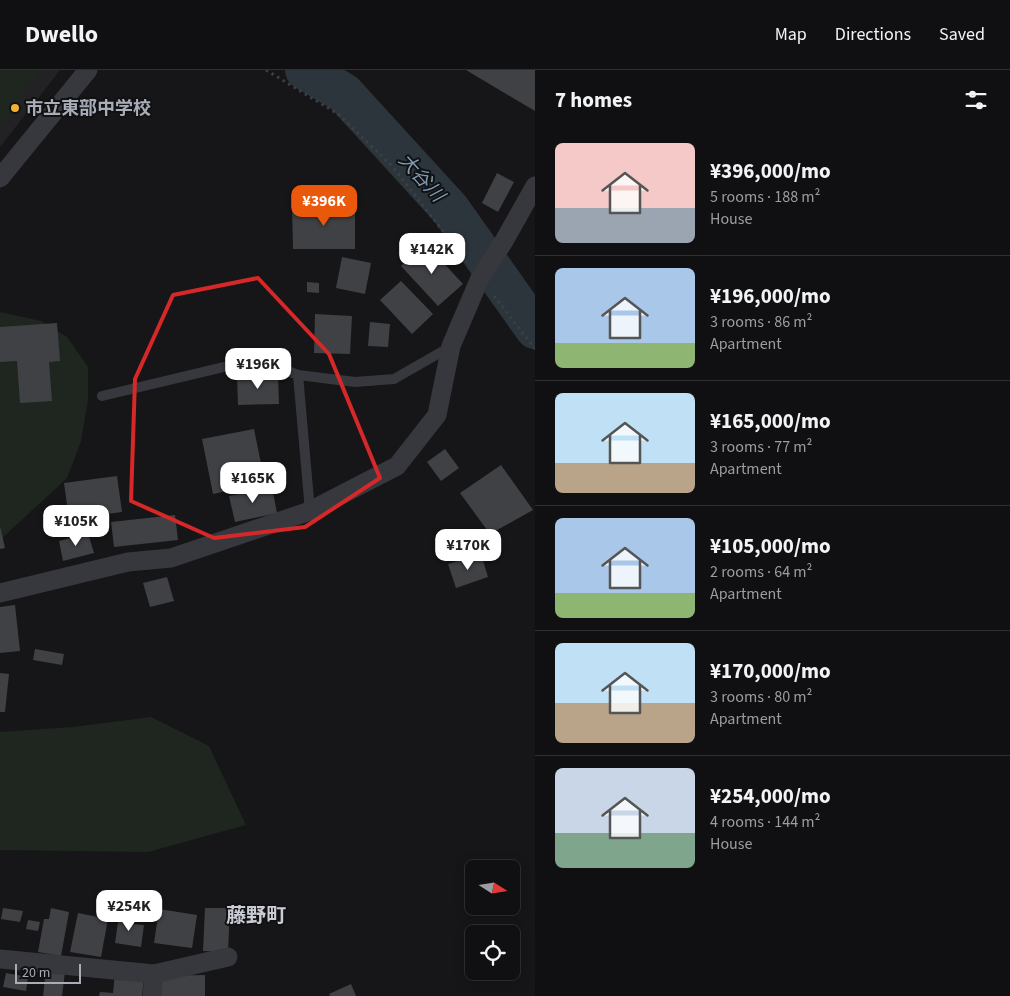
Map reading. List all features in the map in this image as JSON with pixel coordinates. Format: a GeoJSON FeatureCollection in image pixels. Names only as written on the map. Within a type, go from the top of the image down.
{"type":"FeatureCollection","features":[{"type":"Feature","properties":{"kind":"street"},"geometry":{"type":"LineString","coordinates":[[0,178],[88,70]]}},
{"type":"Feature","properties":{"kind":"street"},"geometry":{"type":"LineString","coordinates":[[0,593],[128,562],[171,558],[310,511],[397,466],[438,414],[451,346],[482,275],[535,186]]}},
{"type":"Feature","properties":{"kind":"street"},"geometry":{"type":"LineString","coordinates":[[0,959],[154,974],[228,956]]}},
{"type":"Feature","properties":{"kind":"street"},"geometry":{"type":"LineString","coordinates":[[152,996],[154,974]]}},
{"type":"Feature","properties":{"kind":"lane"},"geometry":{"type":"LineString","coordinates":[[102,396],[258,359],[298,375],[355,382],[394,379],[451,346]]}},
{"type":"Feature","properties":{"kind":"lane"},"geometry":{"type":"LineString","coordinates":[[298,375],[310,511]]}},
{"type":"Feature","properties":{"kind":"path"},"geometry":{"type":"LineString","coordinates":[[266,70],[338,114],[393,166],[482,275],[535,349]]}},
{"type":"Feature","properties":{"kind":"highlighted area"},"geometry":{"type":"Polygon","coordinates":[[[258,278],[329,354],[380,478],[305,527],[214,538],[131,501],[135,379],[173,295],[258,278]]]}},
{"type":"Feature","properties":{"kind":"shaded area","name":"市立東部中学校"},"geometry":{"type":"Polygon","coordinates":[[[0,70],[60,70],[0,147],[0,70]]]}},
{"type":"Feature","properties":{"kind":"shaded area"},"geometry":{"type":"Polygon","coordinates":[[[0,70],[41,70],[0,127],[0,70]]]}},
{"type":"Feature","properties":{"kind":"shaded area"},"geometry":{"type":"Polygon","coordinates":[[[0,312],[41,321],[67,337],[88,367],[88,400],[81,441],[67,478],[0,540],[0,312]]]}},
{"type":"Feature","properties":{"kind":"shaded area"},"geometry":{"type":"Polygon","coordinates":[[[151,717],[209,746],[246,825],[148,852],[0,850],[0,732],[73,727],[151,717]]]}},
{"type":"Feature","properties":{"kind":"building"},"geometry":{"type":"Polygon","coordinates":[[[466,70],[535,70],[535,111],[466,70]]]}},
{"type":"Feature","properties":{"kind":"building"},"geometry":{"type":"Polygon","coordinates":[[[497,173],[514,182],[498,212],[482,203],[497,173]]]}},
{"type":"Feature","properties":{"kind":"building"},"geometry":{"type":"Polygon","coordinates":[[[292,205],[355,205],[355,249],[293,249],[292,205]]]}},
{"type":"Feature","properties":{"kind":"building"},"geometry":{"type":"Polygon","coordinates":[[[426,244],[463,284],[438,306],[401,266],[426,244]]]}},
{"type":"Feature","properties":{"kind":"building"},"geometry":{"type":"Polygon","coordinates":[[[342,257],[371,263],[365,294],[336,288],[342,257]]]}},
{"type":"Feature","properties":{"kind":"building"},"geometry":{"type":"Polygon","coordinates":[[[401,281],[433,314],[412,334],[380,300],[401,281]]]}},
{"type":"Feature","properties":{"kind":"building"},"geometry":{"type":"Polygon","coordinates":[[[307,282],[319,283],[319,293],[307,292],[307,282]]]}},
{"type":"Feature","properties":{"kind":"building"},"geometry":{"type":"Polygon","coordinates":[[[315,314],[352,316],[350,354],[314,353],[315,314]]]}},
{"type":"Feature","properties":{"kind":"building"},"geometry":{"type":"Polygon","coordinates":[[[370,322],[390,324],[388,347],[368,346],[370,322]]]}},
{"type":"Feature","properties":{"kind":"building"},"geometry":{"type":"Polygon","coordinates":[[[57,323],[60,361],[49,362],[52,401],[20,403],[17,361],[0,362],[0,327],[57,323]]]}},
{"type":"Feature","properties":{"kind":"building"},"geometry":{"type":"Polygon","coordinates":[[[278,375],[279,404],[238,405],[237,376],[278,375]]]}},
{"type":"Feature","properties":{"kind":"building"},"geometry":{"type":"Polygon","coordinates":[[[254,429],[265,483],[213,494],[202,439],[254,429]]]}},
{"type":"Feature","properties":{"kind":"building"},"geometry":{"type":"Polygon","coordinates":[[[445,449],[459,468],[441,481],[427,462],[445,449]]]}},
{"type":"Feature","properties":{"kind":"building"},"geometry":{"type":"Polygon","coordinates":[[[501,465],[533,510],[490,534],[460,493],[501,465]]]}},
{"type":"Feature","properties":{"kind":"building"},"geometry":{"type":"Polygon","coordinates":[[[117,476],[122,512],[69,519],[64,483],[117,476]]]}},
{"type":"Feature","properties":{"kind":"building"},"geometry":{"type":"Polygon","coordinates":[[[272,487],[277,513],[235,522],[229,496],[272,487]]]}},
{"type":"Feature","properties":{"kind":"building"},"geometry":{"type":"Polygon","coordinates":[[[175,515],[178,540],[114,547],[111,522],[175,515]]]}},
{"type":"Feature","properties":{"kind":"building"},"geometry":{"type":"Polygon","coordinates":[[[0,526],[5,548],[0,549],[0,526]]]}},
{"type":"Feature","properties":{"kind":"building"},"geometry":{"type":"Polygon","coordinates":[[[88,533],[94,553],[63,561],[59,541],[88,533]]]}},
{"type":"Feature","properties":{"kind":"building"},"geometry":{"type":"Polygon","coordinates":[[[481,554],[488,577],[456,588],[448,564],[481,554]]]}},
{"type":"Feature","properties":{"kind":"building"},"geometry":{"type":"Polygon","coordinates":[[[167,577],[174,601],[150,607],[143,583],[167,577]]]}},
{"type":"Feature","properties":{"kind":"building"},"geometry":{"type":"Polygon","coordinates":[[[15,605],[20,651],[0,653],[0,607],[15,605]]]}},
{"type":"Feature","properties":{"kind":"building"},"geometry":{"type":"Polygon","coordinates":[[[35,649],[64,654],[62,665],[33,660],[35,649]]]}},
{"type":"Feature","properties":{"kind":"building"},"geometry":{"type":"Polygon","coordinates":[[[0,673],[9,674],[5,712],[0,712],[0,673]]]}},
{"type":"Feature","properties":{"kind":"building"},"geometry":{"type":"Polygon","coordinates":[[[3,908],[23,911],[20,922],[1,919],[3,908]]]}},
{"type":"Feature","properties":{"kind":"building"},"geometry":{"type":"Polygon","coordinates":[[[51,908],[69,912],[61,956],[38,952],[44,919],[49,919],[51,908]]]}},
{"type":"Feature","properties":{"kind":"building"},"geometry":{"type":"Polygon","coordinates":[[[205,908],[230,908],[228,952],[203,951],[205,908]]]}},
{"type":"Feature","properties":{"kind":"building"},"geometry":{"type":"Polygon","coordinates":[[[159,909],[197,915],[192,948],[154,943],[159,909]]]}},
{"type":"Feature","properties":{"kind":"building"},"geometry":{"type":"Polygon","coordinates":[[[78,913],[108,919],[101,957],[70,952],[78,913]]]}},
{"type":"Feature","properties":{"kind":"building"},"geometry":{"type":"Polygon","coordinates":[[[119,915],[135,917],[134,924],[144,925],[141,947],[115,943],[119,915]]]}},
{"type":"Feature","properties":{"kind":"building"},"geometry":{"type":"Polygon","coordinates":[[[28,920],[40,922],[38,931],[26,929],[28,920]]]}},
{"type":"Feature","properties":{"kind":"building"},"geometry":{"type":"Polygon","coordinates":[[[46,969],[65,972],[62,996],[43,996],[46,969]]]}},
{"type":"Feature","properties":{"kind":"building"},"geometry":{"type":"Polygon","coordinates":[[[6,973],[28,977],[26,991],[3,987],[6,973]]]}},
{"type":"Feature","properties":{"kind":"building"},"geometry":{"type":"Polygon","coordinates":[[[115,974],[144,978],[142,996],[99,996],[100,992],[113,993],[115,974]]]}},
{"type":"Feature","properties":{"kind":"building"},"geometry":{"type":"Polygon","coordinates":[[[205,975],[205,996],[160,996],[160,976],[205,975]]]}},
{"type":"Feature","properties":{"kind":"building"},"geometry":{"type":"Polygon","coordinates":[[[351,984],[356,996],[330,996],[329,994],[351,984]]]}},
{"type":"Feature","properties":{"kind":"waterway","name":"大谷川"},"geometry":{"type":"LineString","coordinates":[[305,70],[344,93],[450,209],[535,329]]}},
{"type":"Feature","properties":{"kind":"place","name":"市立東部中学校"},"geometry":{"type":"Point","coordinates":[15,108]}},
{"type":"Feature","properties":{"kind":"district","name":"藤野町"},"geometry":{"type":"Point","coordinates":[256,916]}}]}
